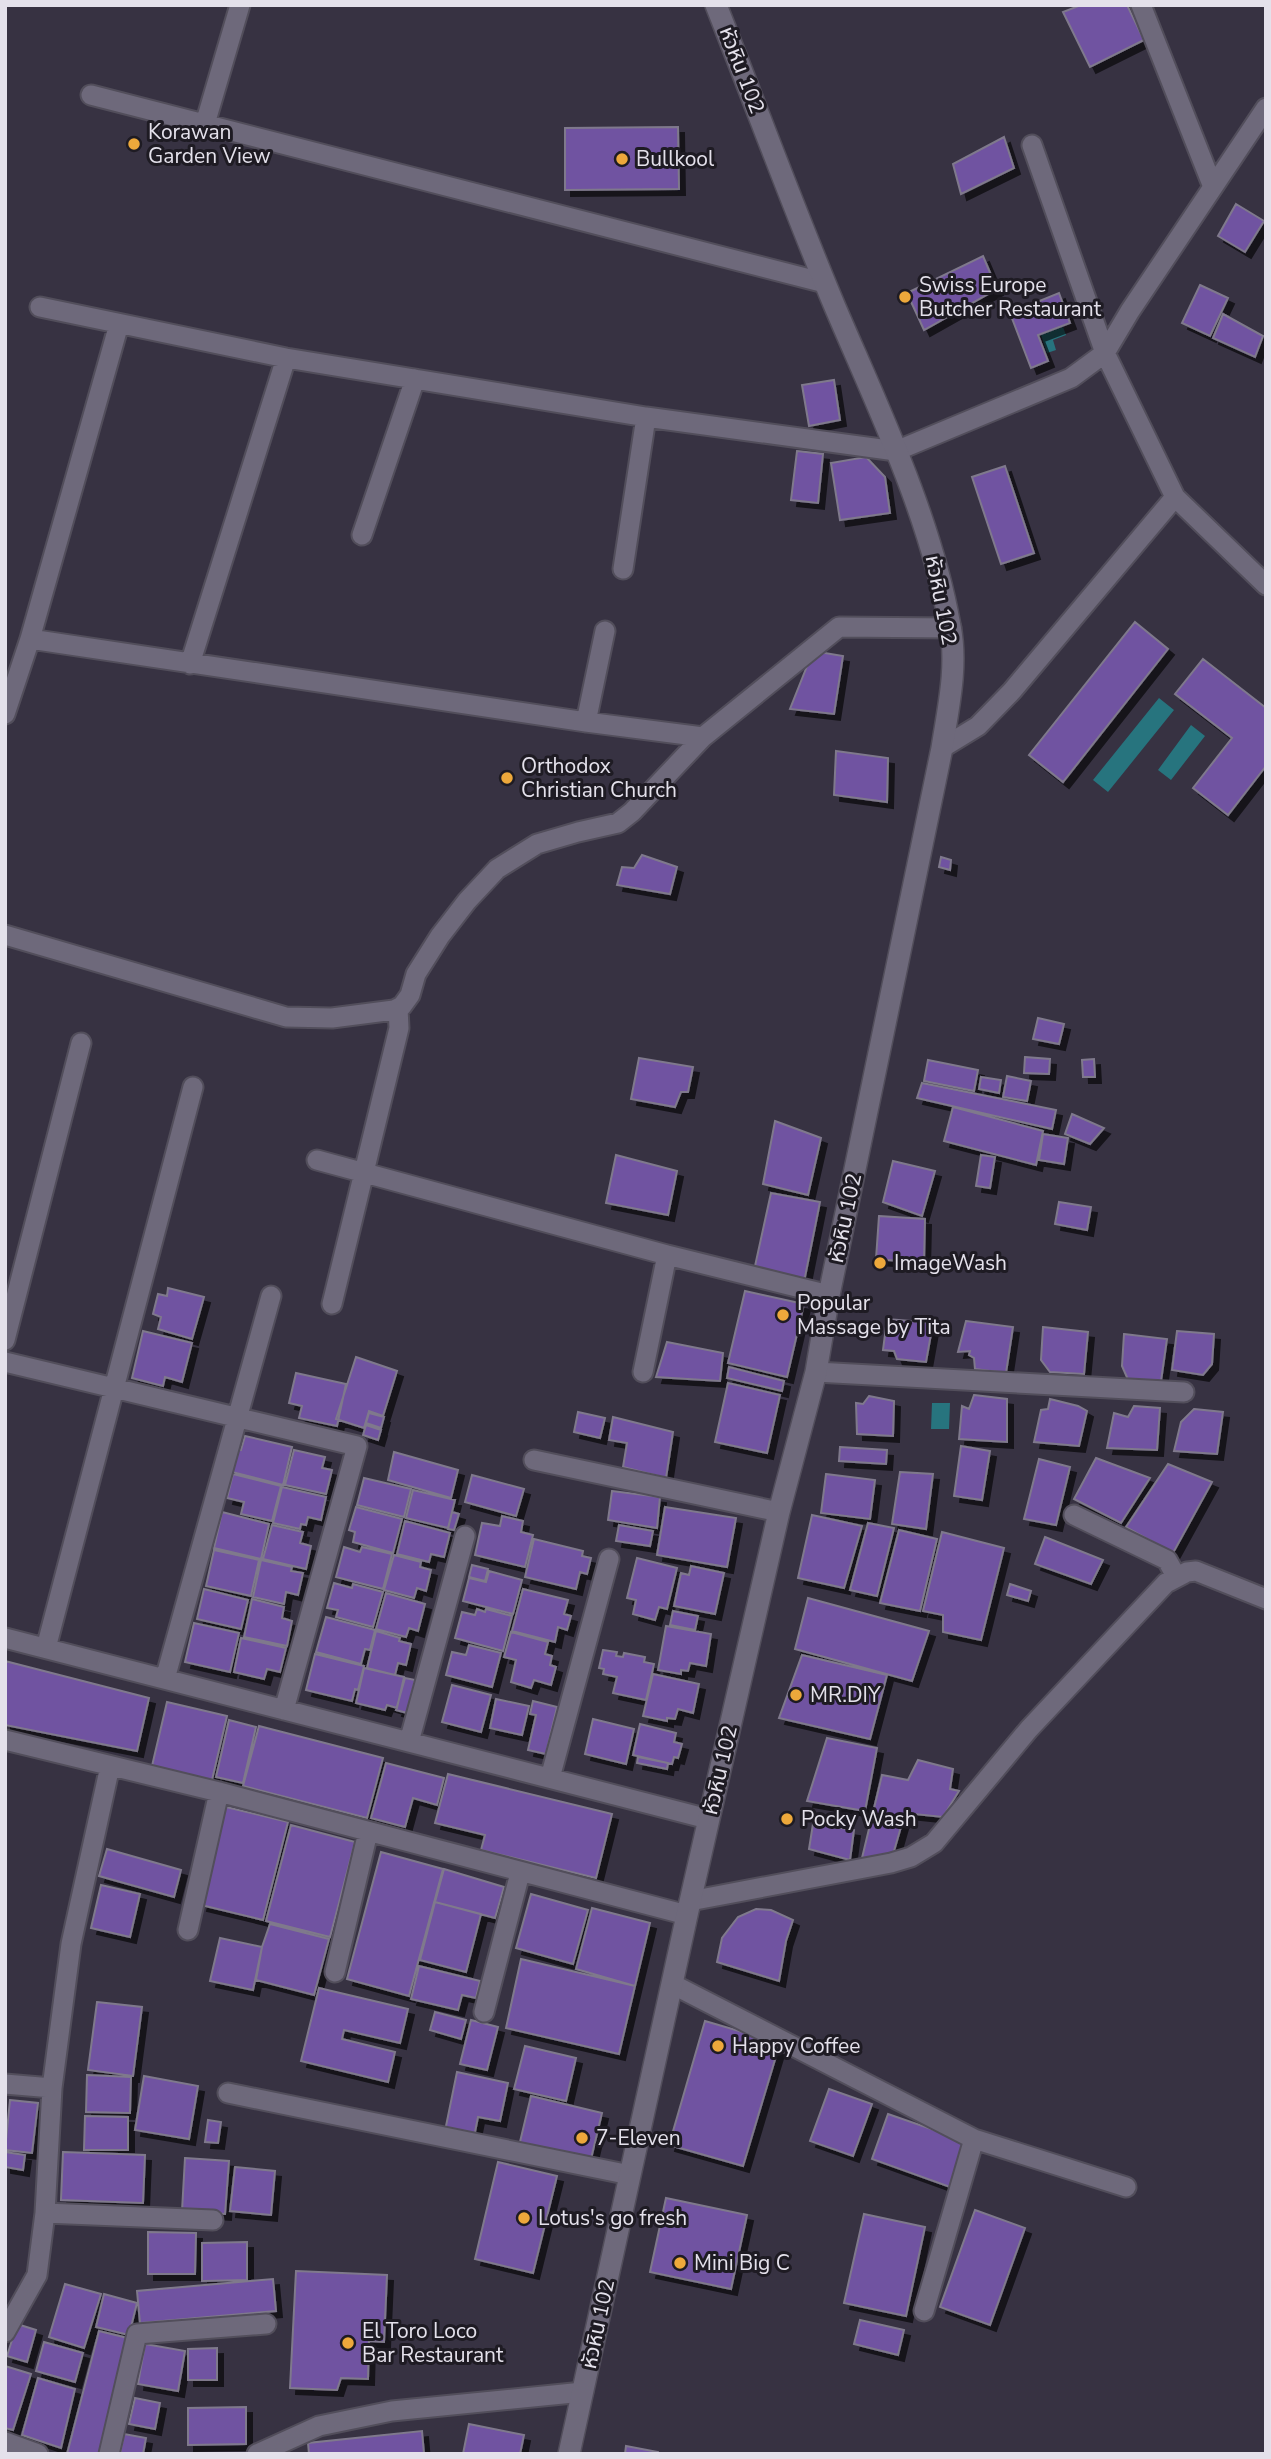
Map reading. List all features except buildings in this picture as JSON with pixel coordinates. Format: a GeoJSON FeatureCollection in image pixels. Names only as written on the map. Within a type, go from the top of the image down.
{"type":"FeatureCollection","features":[{"type":"Feature","properties":{"kind":"street"},"geometry":{"type":"LineString","coordinates":[[205,124],[240,5]]}},
{"type":"Feature","properties":{"kind":"street","name":"หัวหิน 102"},"geometry":{"type":"LineString","coordinates":[[569,2454],[708,1819],[779,1512],[816,1373],[829,1295],[942,748],[952,682],[951,628],[928,539],[896,451],[825,283],[716,5]]}},
{"type":"Feature","properties":{"kind":"street"},"geometry":{"type":"LineString","coordinates":[[1141,5],[1213,187]]}},
{"type":"Feature","properties":{"kind":"street"},"geometry":{"type":"LineString","coordinates":[[91,95],[825,283]]}},
{"type":"Feature","properties":{"kind":"street"},"geometry":{"type":"LineString","coordinates":[[40,307],[286,358],[646,417],[896,451],[1071,378],[1105,353],[1130,311],[1266,108]]}},
{"type":"Feature","properties":{"kind":"street"},"geometry":{"type":"LineString","coordinates":[[1032,145],[1105,353],[1175,497],[1266,585]]}},
{"type":"Feature","properties":{"kind":"street"},"geometry":{"type":"LineString","coordinates":[[5,714],[30,639],[119,324]]}},
{"type":"Feature","properties":{"kind":"street"},"geometry":{"type":"LineString","coordinates":[[190,664],[286,358]]}},
{"type":"Feature","properties":{"kind":"street"},"geometry":{"type":"LineString","coordinates":[[362,535],[415,379]]}},
{"type":"Feature","properties":{"kind":"street"},"geometry":{"type":"LineString","coordinates":[[623,569],[646,417]]}},
{"type":"Feature","properties":{"kind":"street"},"geometry":{"type":"LineString","coordinates":[[942,748],[978,726],[1012,691],[1175,497]]}},
{"type":"Feature","properties":{"kind":"street"},"geometry":{"type":"LineString","coordinates":[[5,935],[286,1017],[332,1018],[380,1013],[398,1008],[410,995],[416,974],[440,936],[467,901],[497,869],[537,844],[578,831],[618,823],[632,812],[704,737],[839,627],[951,628]]}},
{"type":"Feature","properties":{"kind":"street"},"geometry":{"type":"LineString","coordinates":[[586,722],[605,631]]}},
{"type":"Feature","properties":{"kind":"street"},"geometry":{"type":"LineString","coordinates":[[30,639],[586,722],[704,737]]}},
{"type":"Feature","properties":{"kind":"street"},"geometry":{"type":"LineString","coordinates":[[332,1304],[399,1028],[398,1008]]}},
{"type":"Feature","properties":{"kind":"street"},"geometry":{"type":"LineString","coordinates":[[5,1340],[81,1043]]}},
{"type":"Feature","properties":{"kind":"street"},"geometry":{"type":"LineString","coordinates":[[46,1648],[193,1087]]}},
{"type":"Feature","properties":{"kind":"street"},"geometry":{"type":"LineString","coordinates":[[317,1160],[667,1255],[829,1295]]}},
{"type":"Feature","properties":{"kind":"street"},"geometry":{"type":"LineString","coordinates":[[643,1372],[667,1255]]}},
{"type":"Feature","properties":{"kind":"street"},"geometry":{"type":"LineString","coordinates":[[165,1679],[271,1296]]}},
{"type":"Feature","properties":{"kind":"street"},"geometry":{"type":"LineString","coordinates":[[5,1362],[357,1446],[284,1710]]}},
{"type":"Feature","properties":{"kind":"street"},"geometry":{"type":"LineString","coordinates":[[816,1373],[1184,1392]]}},
{"type":"Feature","properties":{"kind":"street"},"geometry":{"type":"LineString","coordinates":[[534,1460],[779,1512]]}},
{"type":"Feature","properties":{"kind":"street"},"geometry":{"type":"LineString","coordinates":[[1074,1514],[1167,1560],[1176,1576]]}},
{"type":"Feature","properties":{"kind":"street"},"geometry":{"type":"LineString","coordinates":[[409,1742],[465,1536]]}},
{"type":"Feature","properties":{"kind":"street"},"geometry":{"type":"LineString","coordinates":[[550,1778],[610,1559]]}},
{"type":"Feature","properties":{"kind":"street"},"geometry":{"type":"LineString","coordinates":[[5,1741],[219,1792],[520,1873],[688,1908],[891,1863],[934,1843],[1030,1729],[1158,1591],[1176,1576],[1196,1571],[1266,1600]]}},
{"type":"Feature","properties":{"kind":"street"},"geometry":{"type":"LineString","coordinates":[[5,1638],[708,1819]]}},
{"type":"Feature","properties":{"kind":"street"},"geometry":{"type":"LineString","coordinates":[[5,2332],[37,2275],[45,2213],[52,2088],[71,1944],[110,1766]]}},
{"type":"Feature","properties":{"kind":"street"},"geometry":{"type":"LineString","coordinates":[[188,1930],[219,1792]]}},
{"type":"Feature","properties":{"kind":"street"},"geometry":{"type":"LineString","coordinates":[[335,1972],[368,1832]]}},
{"type":"Feature","properties":{"kind":"street"},"geometry":{"type":"LineString","coordinates":[[484,2011],[520,1873]]}},
{"type":"Feature","properties":{"kind":"street"},"geometry":{"type":"LineString","coordinates":[[672,1984],[974,2139],[1126,2187]]}},
{"type":"Feature","properties":{"kind":"street"},"geometry":{"type":"LineString","coordinates":[[5,2084],[52,2088]]}},
{"type":"Feature","properties":{"kind":"street"},"geometry":{"type":"LineString","coordinates":[[228,2093],[630,2175]]}},
{"type":"Feature","properties":{"kind":"street"},"geometry":{"type":"LineString","coordinates":[[924,2311],[974,2139]]}},
{"type":"Feature","properties":{"kind":"street"},"geometry":{"type":"LineString","coordinates":[[45,2213],[213,2220]]}},
{"type":"Feature","properties":{"kind":"street"},"geometry":{"type":"LineString","coordinates":[[109,2454],[137,2334],[266,2324]]}},
{"type":"Feature","properties":{"kind":"street"},"geometry":{"type":"LineString","coordinates":[[257,2454],[319,2426],[392,2410],[583,2392]]}},
{"type":"Feature","properties":{"kind":"street"},"geometry":{"type":"LineString","coordinates":[[5,2442],[38,2454]]}},
{"type":"Feature","properties":{"kind":"water"},"geometry":{"type":"Polygon","coordinates":[[[1063,327],[1066,335],[1053,340],[1056,350],[1047,353],[1041,335],[1063,327]]]}},
{"type":"Feature","properties":{"kind":"water"},"geometry":{"type":"Polygon","coordinates":[[[1159,698],[1174,710],[1108,792],[1093,780],[1159,698]]]}},
{"type":"Feature","properties":{"kind":"water"},"geometry":{"type":"Polygon","coordinates":[[[1191,725],[1205,736],[1171,780],[1158,770],[1191,725]]]}},
{"type":"Feature","properties":{"kind":"water"},"geometry":{"type":"Polygon","coordinates":[[[932,1403],[950,1403],[949,1429],[931,1429],[932,1403]]]}},
{"type":"Feature","properties":{"kind":"place","name":"Korawan Garden View"},"geometry":{"type":"Point","coordinates":[134,144]}},
{"type":"Feature","properties":{"kind":"place","name":"Bullkool"},"geometry":{"type":"Point","coordinates":[622,159]}},
{"type":"Feature","properties":{"kind":"place","name":"Swiss Europe Butcher Restaurant"},"geometry":{"type":"Point","coordinates":[905,297]}},
{"type":"Feature","properties":{"kind":"place","name":"Orthodox Christian Church"},"geometry":{"type":"Point","coordinates":[507,778]}},
{"type":"Feature","properties":{"kind":"place","name":"ImageWash"},"geometry":{"type":"Point","coordinates":[880,1263]}},
{"type":"Feature","properties":{"kind":"place","name":"Popular Massage by Tita"},"geometry":{"type":"Point","coordinates":[783,1315]}},
{"type":"Feature","properties":{"kind":"place","name":"MR.DIY"},"geometry":{"type":"Point","coordinates":[796,1695]}},
{"type":"Feature","properties":{"kind":"place","name":"Pocky Wash"},"geometry":{"type":"Point","coordinates":[787,1819]}},
{"type":"Feature","properties":{"kind":"place","name":"Happy Coffee"},"geometry":{"type":"Point","coordinates":[718,2046]}},
{"type":"Feature","properties":{"kind":"place","name":"7-Eleven"},"geometry":{"type":"Point","coordinates":[582,2138]}},
{"type":"Feature","properties":{"kind":"place","name":"Lotus's go fresh"},"geometry":{"type":"Point","coordinates":[524,2218]}},
{"type":"Feature","properties":{"kind":"place","name":"Mini Big C"},"geometry":{"type":"Point","coordinates":[680,2263]}},
{"type":"Feature","properties":{"kind":"place","name":"El Toro Loco Bar Restaurant"},"geometry":{"type":"Point","coordinates":[348,2343]}}]}
